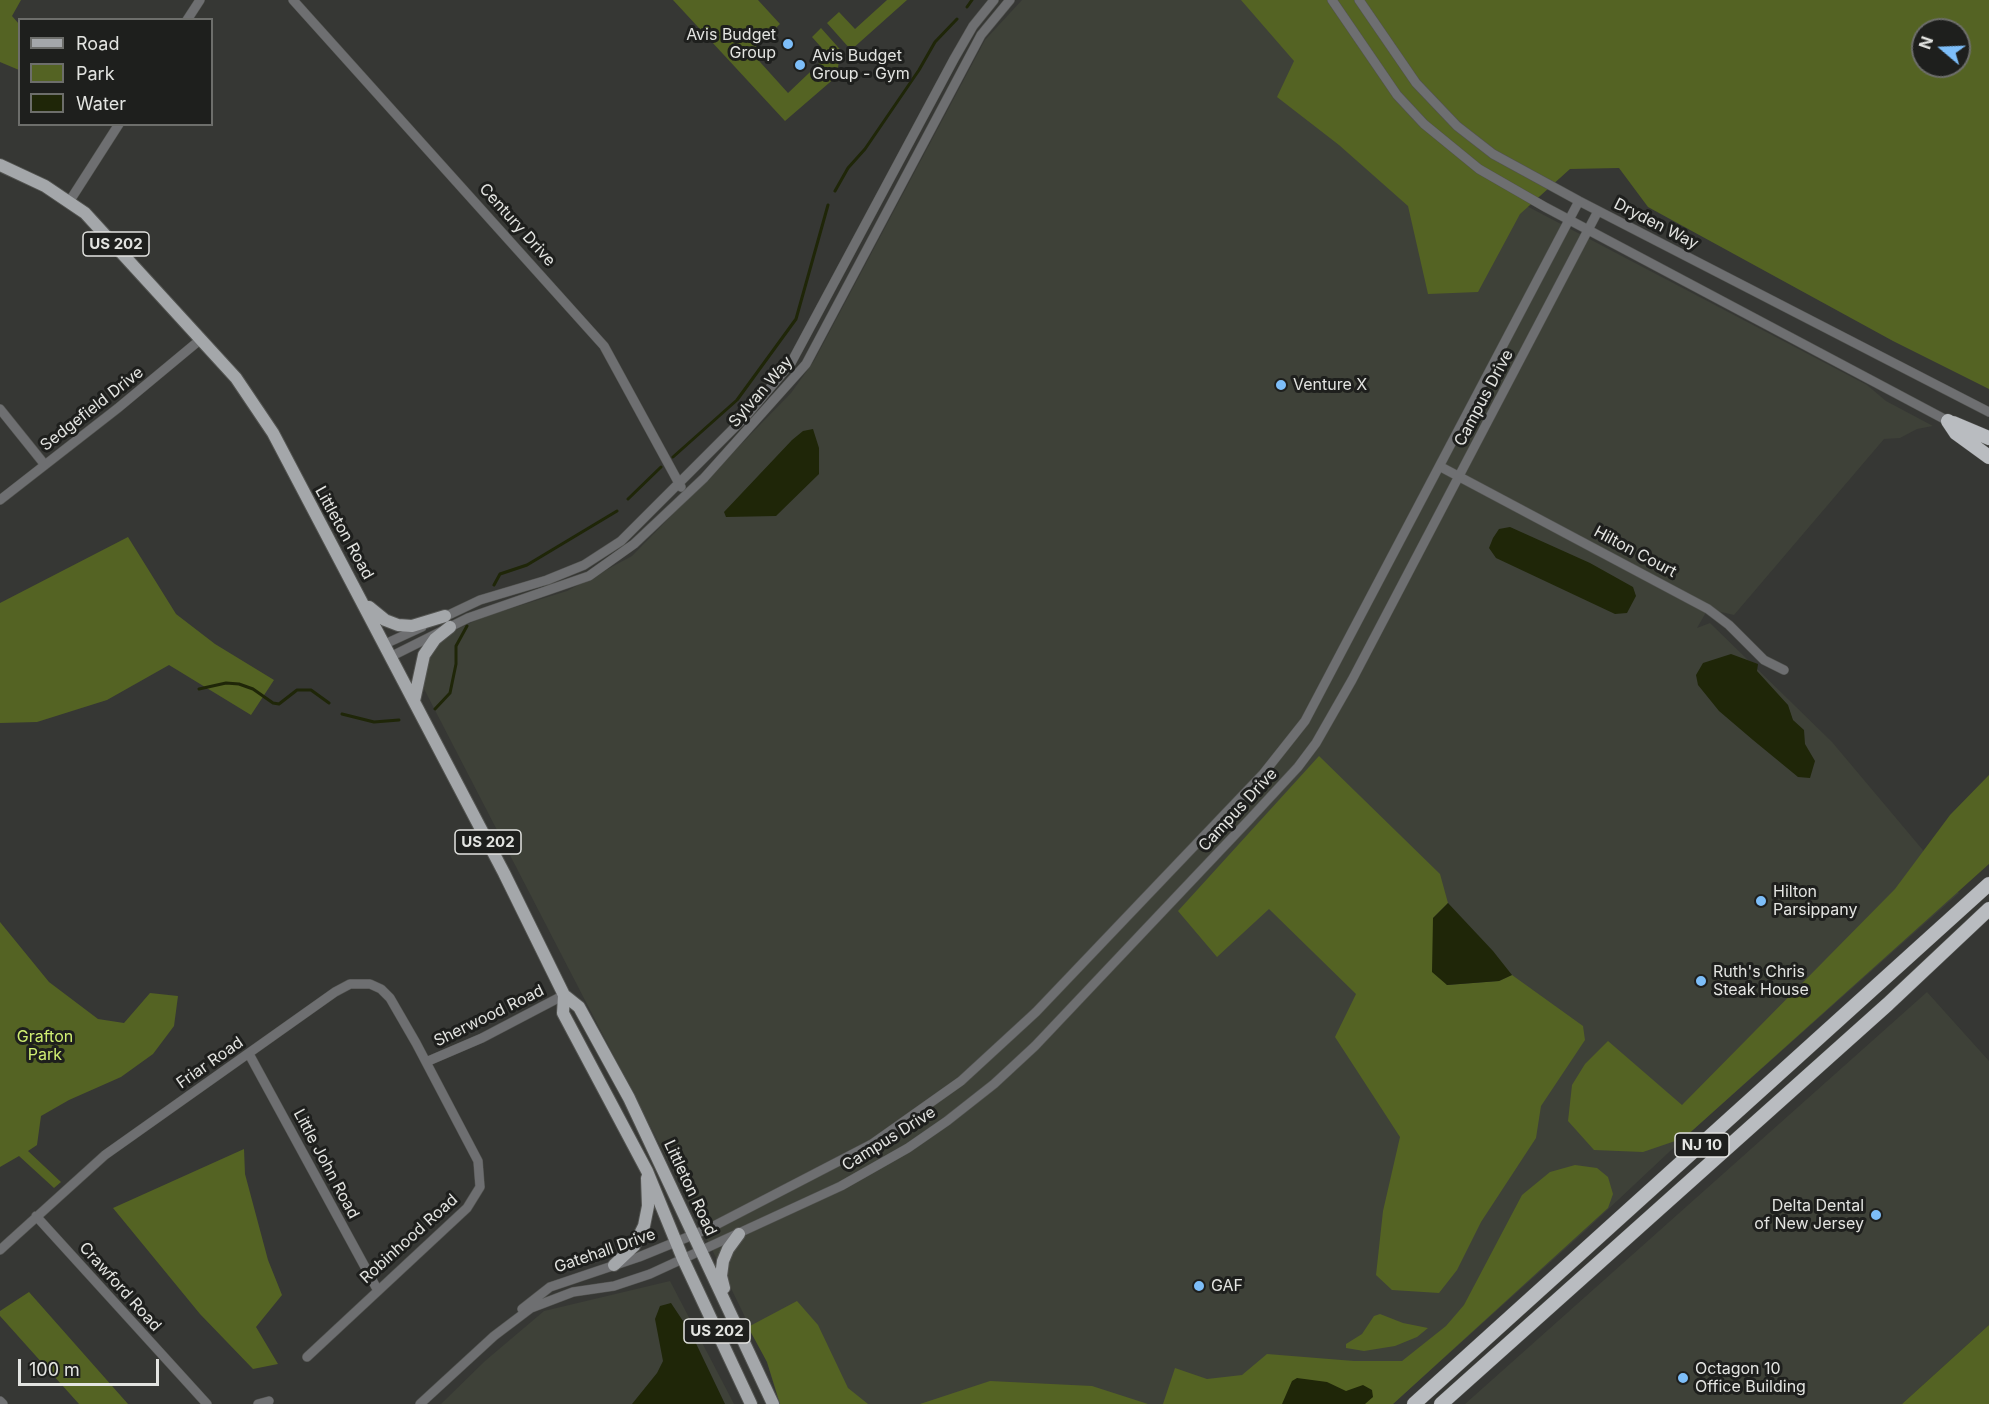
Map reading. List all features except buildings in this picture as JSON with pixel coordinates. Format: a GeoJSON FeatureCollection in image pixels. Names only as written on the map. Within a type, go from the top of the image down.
{"type":"FeatureCollection","features":[{"type":"Feature","properties":{"kind":"highway"},"geometry":{"type":"LineString","coordinates":[[1948,421],[1989,438]]}},
{"type":"Feature","properties":{"kind":"highway"},"geometry":{"type":"LineString","coordinates":[[1948,421],[1956,432],[1989,457]]}},
{"type":"Feature","properties":{"kind":"highway","name":"NJ 10"},"geometry":{"type":"LineString","coordinates":[[1414,1404],[1989,884]]}},
{"type":"Feature","properties":{"kind":"highway","name":"NJ 10"},"geometry":{"type":"LineString","coordinates":[[1441,1404],[1888,1004],[1989,909]]}},
{"type":"Feature","properties":{"kind":"main road","name":"Littleton Road"},"geometry":{"type":"LineString","coordinates":[[0,165],[45,186],[85,213],[236,378],[273,433],[504,873],[564,994],[579,1007],[629,1098],[773,1404]]}},
{"type":"Feature","properties":{"kind":"main road"},"geometry":{"type":"LineString","coordinates":[[363,602],[386,620],[398,626],[448,621]]}},
{"type":"Feature","properties":{"kind":"main road"},"geometry":{"type":"LineString","coordinates":[[414,701],[424,655],[448,621]]}},
{"type":"Feature","properties":{"kind":"main road","name":"Littleton Road"},"geometry":{"type":"LineString","coordinates":[[564,994],[564,1013],[647,1171],[683,1259],[751,1404]]}},
{"type":"Feature","properties":{"kind":"main road"},"geometry":{"type":"LineString","coordinates":[[614,1265],[634,1245],[644,1226],[648,1206],[647,1171]]}},
{"type":"Feature","properties":{"kind":"main road"},"geometry":{"type":"LineString","coordinates":[[727,1304],[721,1276],[723,1261],[728,1249],[739,1234]]}},
{"type":"Feature","properties":{"kind":"street"},"geometry":{"type":"LineString","coordinates":[[188,18],[200,0]]}},
{"type":"Feature","properties":{"kind":"street","name":"Century Drive"},"geometry":{"type":"LineString","coordinates":[[293,0],[604,346],[685,495]]}},
{"type":"Feature","properties":{"kind":"street","name":"Sylvan Way"},"geometry":{"type":"LineString","coordinates":[[390,657],[480,600],[547,580],[584,565],[621,541],[747,415],[791,363],[954,59],[973,26],[994,0]]}},
{"type":"Feature","properties":{"kind":"street","name":"Sylvan Way"},"geometry":{"type":"LineString","coordinates":[[385,644],[448,621],[589,576],[634,544],[685,495],[760,417],[806,364],[981,34],[1011,0]]}},
{"type":"Feature","properties":{"kind":"street"},"geometry":{"type":"LineString","coordinates":[[1332,0],[1379,72],[1424,124],[1479,168],[1570,220],[1948,421]]}},
{"type":"Feature","properties":{"kind":"street","name":"Dryden Way"},"geometry":{"type":"LineString","coordinates":[[1359,0],[1416,83],[1457,126],[1493,154],[1598,211],[1989,412]]}},
{"type":"Feature","properties":{"kind":"street"},"geometry":{"type":"LineString","coordinates":[[69,201],[118,126]]}},
{"type":"Feature","properties":{"kind":"street","name":"Campus Drive"},"geometry":{"type":"LineString","coordinates":[[694,1233],[758,1205],[882,1137],[962,1081],[1036,1012],[1287,747],[1305,722],[1332,674],[1579,201]]}},
{"type":"Feature","properties":{"kind":"street","name":"Campus Drive"},"geometry":{"type":"LineString","coordinates":[[702,1251],[841,1186],[908,1148],[994,1084],[1091,988],[1304,759],[1348,688],[1598,211]]}},
{"type":"Feature","properties":{"kind":"street","name":"Sedgefield Drive"},"geometry":{"type":"LineString","coordinates":[[0,500],[201,339]]}},
{"type":"Feature","properties":{"kind":"street"},"geometry":{"type":"LineString","coordinates":[[0,409],[45,465]]}},
{"type":"Feature","properties":{"kind":"street","name":"Hilton Court"},"geometry":{"type":"LineString","coordinates":[[1441,467],[1708,609],[1729,625],[1764,660],[1784,670]]}},
{"type":"Feature","properties":{"kind":"street","name":"Friar Road"},"geometry":{"type":"LineString","coordinates":[[0,1250],[105,1155],[335,992],[350,984],[363,982],[381,989],[390,998],[426,1062]]}},
{"type":"Feature","properties":{"kind":"street","name":"Sherwood Road"},"geometry":{"type":"LineString","coordinates":[[426,1062],[482,1038],[564,994]]}},
{"type":"Feature","properties":{"kind":"street","name":"Little John Road"},"geometry":{"type":"LineString","coordinates":[[249,1054],[377,1289]]}},
{"type":"Feature","properties":{"kind":"street","name":"Robinhood Road"},"geometry":{"type":"LineString","coordinates":[[307,1357],[377,1289],[467,1208],[480,1187],[478,1161],[426,1062]]}},
{"type":"Feature","properties":{"kind":"street","name":"Crawford Road"},"geometry":{"type":"LineString","coordinates":[[36,1216],[207,1404]]}},
{"type":"Feature","properties":{"kind":"street","name":"Gatehall Drive"},"geometry":{"type":"LineString","coordinates":[[420,1404],[504,1328],[527,1304],[550,1287],[614,1265],[694,1233]]}},
{"type":"Feature","properties":{"kind":"street","name":"Gatehall Drive"},"geometry":{"type":"LineString","coordinates":[[504,1328],[531,1308],[553,1298],[632,1281],[702,1251]]}},
{"type":"Feature","properties":{"kind":"street"},"geometry":{"type":"LineString","coordinates":[[1449,1404],[1456,1390]]}},
{"type":"Feature","properties":{"kind":"street"},"geometry":{"type":"LineString","coordinates":[[258,1404],[269,1401]]}},
{"type":"Feature","properties":{"kind":"shaded area"},"geometry":{"type":"Polygon","coordinates":[[[1022,0],[1325,0],[1483,183],[1867,385],[1886,401],[1933,426],[1917,429],[1900,438],[1884,439],[1734,615],[1708,609],[1697,628],[1710,623],[1832,742],[1959,893],[1684,1138],[1585,1231],[1393,1404],[780,1404],[767,1362],[678,1180],[423,687],[424,661],[447,634],[483,617],[567,591],[632,556],[791,393],[814,361],[985,40],[1022,0]]]}},
{"type":"Feature","properties":{"kind":"shaded area"},"geometry":{"type":"Polygon","coordinates":[[[1927,992],[1989,1061],[1989,1325],[1902,1404],[1465,1404],[1927,992]]]}},
{"type":"Feature","properties":{"kind":"shaded area"},"geometry":{"type":"Polygon","coordinates":[[[670,1281],[734,1404],[441,1404],[485,1361],[544,1311],[670,1281]]]}},
{"type":"Feature","properties":{"kind":"green space"},"geometry":{"type":"Polygon","coordinates":[[[0,0],[21,0],[12,16],[18,23],[18,70],[0,62],[0,0]]]}},
{"type":"Feature","properties":{"kind":"green space"},"geometry":{"type":"Polygon","coordinates":[[[673,0],[758,0],[780,24],[751,52],[788,93],[828,55],[812,37],[821,28],[845,55],[839,62],[836,77],[785,121],[673,0]]]}},
{"type":"Feature","properties":{"kind":"green space"},"geometry":{"type":"Polygon","coordinates":[[[887,0],[907,0],[851,50],[827,23],[839,12],[855,29],[887,0]]]}},
{"type":"Feature","properties":{"kind":"green space"},"geometry":{"type":"Polygon","coordinates":[[[1241,0],[1989,0],[1989,389],[1893,341],[1648,207],[1619,168],[1570,169],[1520,214],[1478,292],[1428,294],[1408,206],[1339,145],[1277,97],[1294,61],[1241,0]]]}},
{"type":"Feature","properties":{"kind":"green space"},"geometry":{"type":"Polygon","coordinates":[[[128,537],[176,614],[215,644],[274,680],[251,715],[169,665],[107,700],[37,722],[0,723],[0,603],[128,537]]]}},
{"type":"Feature","properties":{"kind":"green space"},"geometry":{"type":"Polygon","coordinates":[[[1319,756],[1440,874],[1448,903],[1433,918],[1447,985],[1499,981],[1512,975],[1583,1026],[1585,1040],[1541,1106],[1536,1138],[1481,1222],[1457,1270],[1439,1293],[1392,1290],[1376,1275],[1383,1211],[1400,1137],[1335,1037],[1356,994],[1269,909],[1217,957],[1178,911],[1319,756]]]}},
{"type":"Feature","properties":{"kind":"green space"},"geometry":{"type":"Polygon","coordinates":[[[1989,775],[1989,864],[1684,1138],[1643,1152],[1594,1150],[1568,1121],[1572,1085],[1585,1064],[1608,1041],[1682,1105],[1895,889],[1950,815],[1989,775]]]}},
{"type":"Feature","properties":{"kind":"green space","name":"Grafton Park"},"geometry":{"type":"Polygon","coordinates":[[[0,922],[49,982],[98,1019],[124,1023],[150,993],[178,996],[174,1026],[153,1054],[121,1077],[69,1100],[41,1116],[37,1145],[28,1151],[61,1182],[54,1188],[19,1156],[0,1167],[0,922]]]}},
{"type":"Feature","properties":{"kind":"green space"},"geometry":{"type":"Polygon","coordinates":[[[244,1149],[245,1174],[268,1260],[282,1295],[256,1327],[278,1364],[253,1369],[200,1314],[113,1208],[244,1149]]]}},
{"type":"Feature","properties":{"kind":"green space"},"geometry":{"type":"Polygon","coordinates":[[[1575,1165],[1597,1168],[1608,1177],[1613,1194],[1608,1208],[1393,1404],[1163,1404],[1175,1368],[1207,1379],[1242,1375],[1267,1354],[1354,1361],[1402,1361],[1446,1326],[1464,1305],[1522,1195],[1550,1172],[1575,1165]]]}},
{"type":"Feature","properties":{"kind":"green space"},"geometry":{"type":"Polygon","coordinates":[[[29,1292],[128,1404],[79,1404],[0,1316],[0,1311],[29,1292]]]}},
{"type":"Feature","properties":{"kind":"green space"},"geometry":{"type":"Polygon","coordinates":[[[797,1301],[818,1325],[848,1388],[868,1404],[780,1404],[767,1362],[748,1327],[797,1301]]]}},
{"type":"Feature","properties":{"kind":"green space"},"geometry":{"type":"Polygon","coordinates":[[[1380,1314],[1403,1323],[1428,1328],[1417,1337],[1395,1346],[1364,1351],[1346,1348],[1346,1344],[1362,1334],[1374,1316],[1380,1314]]]}},
{"type":"Feature","properties":{"kind":"green space"},"geometry":{"type":"Polygon","coordinates":[[[1989,1325],[1989,1404],[1902,1404],[1989,1325]]]}},
{"type":"Feature","properties":{"kind":"green space"},"geometry":{"type":"Polygon","coordinates":[[[990,1381],[1092,1386],[1148,1404],[920,1404],[990,1381]]]}},
{"type":"Feature","properties":{"kind":"water"},"geometry":{"type":"Polygon","coordinates":[[[813,429],[819,448],[819,474],[776,516],[726,517],[724,512],[792,440],[803,431],[813,429]]]}},
{"type":"Feature","properties":{"kind":"water"},"geometry":{"type":"Polygon","coordinates":[[[1510,527],[1590,563],[1633,587],[1636,596],[1627,613],[1615,614],[1496,558],[1489,548],[1493,538],[1499,529],[1510,527]]]}},
{"type":"Feature","properties":{"kind":"water"},"geometry":{"type":"Polygon","coordinates":[[[1731,654],[1758,664],[1757,671],[1788,705],[1793,720],[1804,730],[1805,744],[1815,761],[1810,778],[1798,777],[1753,740],[1719,711],[1698,685],[1696,675],[1703,663],[1731,654]]]}},
{"type":"Feature","properties":{"kind":"water"},"geometry":{"type":"Polygon","coordinates":[[[1448,903],[1512,975],[1499,981],[1447,985],[1432,972],[1433,918],[1448,903]]]}},
{"type":"Feature","properties":{"kind":"water"},"geometry":{"type":"Polygon","coordinates":[[[671,1303],[691,1333],[725,1404],[632,1404],[657,1373],[663,1361],[655,1319],[660,1306],[671,1303]]]}},
{"type":"Feature","properties":{"kind":"water"},"geometry":{"type":"Polygon","coordinates":[[[1297,1378],[1327,1382],[1346,1391],[1363,1385],[1372,1390],[1373,1397],[1365,1404],[1282,1404],[1292,1381],[1297,1378]]]}},
{"type":"Feature","properties":{"kind":"waterway"},"geometry":{"type":"LineString","coordinates":[[967,7],[972,0]]}},
{"type":"Feature","properties":{"kind":"waterway"},"geometry":{"type":"LineString","coordinates":[[835,191],[848,168],[865,149],[919,70],[935,42],[957,19]]}},
{"type":"Feature","properties":{"kind":"waterway"},"geometry":{"type":"LineString","coordinates":[[673,457],[737,400],[796,319],[828,205]]}},
{"type":"Feature","properties":{"kind":"waterway"},"geometry":{"type":"LineString","coordinates":[[628,499],[661,467]]}},
{"type":"Feature","properties":{"kind":"waterway"},"geometry":{"type":"LineString","coordinates":[[494,585],[500,574],[527,565],[617,511]]}},
{"type":"Feature","properties":{"kind":"waterway"},"geometry":{"type":"LineString","coordinates":[[435,709],[450,693],[456,664],[456,646],[467,626]]}},
{"type":"Feature","properties":{"kind":"waterway"},"geometry":{"type":"LineString","coordinates":[[199,689],[226,683],[239,684],[279,704],[297,690],[311,690],[329,703]]}},
{"type":"Feature","properties":{"kind":"waterway"},"geometry":{"type":"LineString","coordinates":[[342,714],[374,722],[399,720]]}},
{"type":"Feature","properties":{"kind":"place","name":"Avis Budget Group"},"geometry":{"type":"Point","coordinates":[788,44]}},
{"type":"Feature","properties":{"kind":"place","name":"Avis Budget Group - Gym"},"geometry":{"type":"Point","coordinates":[800,65]}},
{"type":"Feature","properties":{"kind":"place","name":"Venture X"},"geometry":{"type":"Point","coordinates":[1281,385]}},
{"type":"Feature","properties":{"kind":"place","name":"Hilton Parsippany"},"geometry":{"type":"Point","coordinates":[1761,901]}},
{"type":"Feature","properties":{"kind":"place","name":"Ruth's Chris Steak House"},"geometry":{"type":"Point","coordinates":[1701,981]}},
{"type":"Feature","properties":{"kind":"place","name":"Delta Dental of New Jersey"},"geometry":{"type":"Point","coordinates":[1876,1215]}},
{"type":"Feature","properties":{"kind":"place","name":"GAF"},"geometry":{"type":"Point","coordinates":[1199,1286]}},
{"type":"Feature","properties":{"kind":"place","name":"Octagon 10 Office Building"},"geometry":{"type":"Point","coordinates":[1683,1378]}}]}
